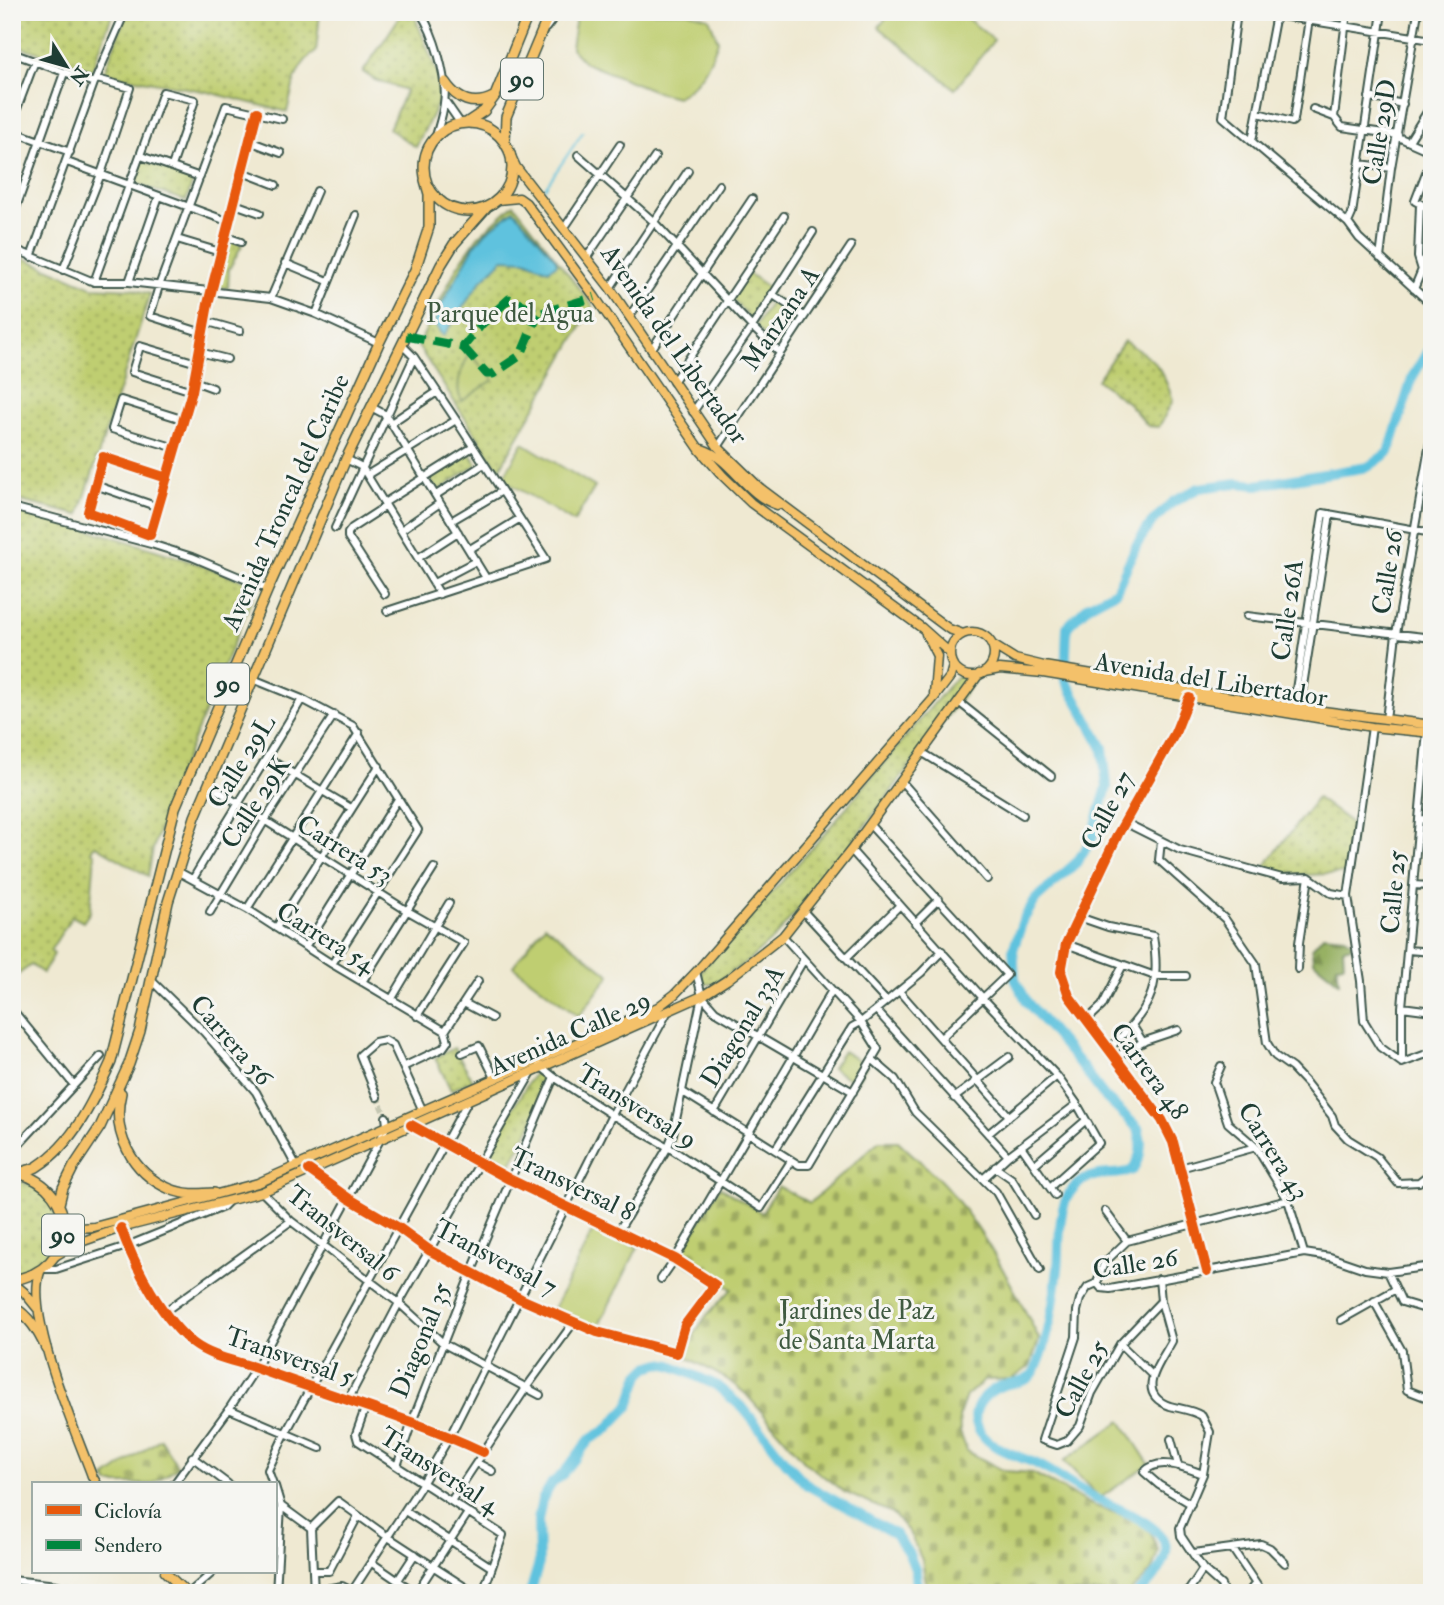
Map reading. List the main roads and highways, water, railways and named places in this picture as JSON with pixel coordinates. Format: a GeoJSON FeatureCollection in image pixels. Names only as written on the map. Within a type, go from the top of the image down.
{"type":"FeatureCollection","features":[{"type":"Feature","properties":{"kind":"highway","name":"90"},"geometry":{"type":"LineString","coordinates":[[463,123],[484,111],[495,96],[529,12]]}},
{"type":"Feature","properties":{"kind":"highway","name":"90"},"geometry":{"type":"LineString","coordinates":[[508,150],[504,138],[506,117],[550,12]]}},
{"type":"Feature","properties":{"kind":"highway"},"geometry":{"type":"LineString","coordinates":[[445,82],[457,97],[466,101],[486,101],[495,96]]}},
{"type":"Feature","properties":{"kind":"highway"},"geometry":{"type":"LineString","coordinates":[[463,123],[490,129],[508,150],[510,179],[498,200],[487,207],[468,212],[449,208],[434,197],[425,180],[426,153],[436,136],[452,126],[463,123]]}},
{"type":"Feature","properties":{"kind":"highway","name":"Avenida Troncal del Caribe"},"geometry":{"type":"LineString","coordinates":[[15,1173],[37,1167],[68,1137],[97,1093],[111,1062],[175,808],[268,589],[424,248],[430,206],[425,180]]}},
{"type":"Feature","properties":{"kind":"highway","name":"Avenida Troncal del Caribe"},"geometry":{"type":"LineString","coordinates":[[60,1204],[63,1188],[100,1127],[129,1065],[140,1031],[177,871],[195,817],[346,459],[440,265],[454,244],[487,207]]}},
{"type":"Feature","properties":{"kind":"highway"},"geometry":{"type":"LineString","coordinates":[[129,1065],[118,1104],[119,1126],[125,1147],[136,1165],[152,1180],[171,1190],[192,1194],[214,1193]]}},
{"type":"Feature","properties":{"kind":"highway","name":"90"},"geometry":{"type":"LineString","coordinates":[[12,1281],[42,1270],[55,1256],[64,1231],[60,1204],[54,1195],[38,1180],[15,1173]]}},
{"type":"Feature","properties":{"kind":"highway"},"geometry":{"type":"LineString","coordinates":[[12,1306],[36,1328],[46,1348]]}},
{"type":"Feature","properties":{"kind":"main road","name":"Avenida del Libertador"},"geometry":{"type":"LineString","coordinates":[[508,150],[516,167],[610,288],[718,446],[760,488],[783,506],[949,629],[963,634]]}},
{"type":"Feature","properties":{"kind":"main road","name":"Avenida del Libertador"},"geometry":{"type":"LineString","coordinates":[[498,200],[510,197],[526,202],[699,450],[751,503],[922,628],[950,653]]}},
{"type":"Feature","properties":{"kind":"main road"},"geometry":{"type":"LineString","coordinates":[[699,450],[713,454],[767,502],[783,506]]}},
{"type":"Feature","properties":{"kind":"main road"},"geometry":{"type":"LineString","coordinates":[[922,628],[937,656],[934,698]]}},
{"type":"Feature","properties":{"kind":"main road"},"geometry":{"type":"LineString","coordinates":[[977,633],[990,644],[993,650],[992,662],[982,673],[965,675],[953,666],[950,653],[954,642],[963,634],[977,633]]}},
{"type":"Feature","properties":{"kind":"main road","name":"Avenida del Libertador"},"geometry":{"type":"LineString","coordinates":[[990,644],[1015,659],[1044,669]]}},
{"type":"Feature","properties":{"kind":"main road","name":"Avenida Calle 29"},"geometry":{"type":"LineString","coordinates":[[55,1256],[75,1244],[121,1228],[262,1192],[505,1085],[535,1065],[658,1007],[696,972],[934,698],[950,677],[953,666]]}},
{"type":"Feature","properties":{"kind":"main road","name":"Avenida del Libertador"},"geometry":{"type":"LineString","coordinates":[[982,673],[1000,669],[1044,669],[1296,710],[1372,727],[1430,729]]}},
{"type":"Feature","properties":{"kind":"main road","name":"Avenida Calle 29"},"geometry":{"type":"LineString","coordinates":[[64,1219],[79,1228],[94,1227],[258,1183],[387,1121],[422,1110],[495,1078],[667,1013],[702,996],[783,936],[804,912],[982,673]]}},
{"type":"Feature","properties":{"kind":"main road","name":"Avenida del Libertador"},"geometry":{"type":"LineString","coordinates":[[1111,680],[1189,698],[1386,720],[1430,729]]}},
{"type":"Feature","properties":{"kind":"main road"},"geometry":{"type":"LineString","coordinates":[[42,1270],[35,1291],[46,1348],[96,1482]]}},
{"type":"Feature","properties":{"kind":"main road"},"geometry":{"type":"LineString","coordinates":[[12,1281],[37,1308]]}},
{"type":"Feature","properties":{"kind":"main road"},"geometry":{"type":"LineString","coordinates":[[167,1574],[188,1593]]}},
{"type":"Feature","properties":{"kind":"water"},"geometry":{"type":"Polygon","coordinates":[[[514,210],[556,259],[557,264],[548,270],[526,260],[503,259],[481,281],[443,336],[435,325],[435,316],[474,246],[486,232],[514,210]]]}},
{"type":"Feature","properties":{"kind":"waterway"},"geometry":{"type":"LineString","coordinates":[[545,188],[583,132]]}},
{"type":"Feature","properties":{"kind":"waterway"},"geometry":{"type":"LineString","coordinates":[[1139,1593],[1157,1573],[1166,1555],[1163,1539],[1156,1531],[1136,1517],[1095,1498],[1043,1467],[992,1444],[980,1431],[975,1416],[986,1395],[1001,1386],[1027,1379],[1039,1363],[1053,1307],[1061,1221],[1067,1198],[1073,1189],[1089,1177],[1133,1170],[1140,1154],[1138,1128],[1105,1097],[1027,1002],[1015,979],[1013,950],[1023,920],[1036,899],[1077,862],[1092,839],[1107,787],[1103,748],[1065,679],[1067,627],[1088,606],[1116,591],[1137,544],[1152,522],[1173,502],[1199,488],[1237,483],[1257,485],[1368,467],[1389,452],[1413,376],[1432,344]]}},
{"type":"Feature","properties":{"kind":"waterway"},"geometry":{"type":"LineString","coordinates":[[530,1593],[539,1563],[538,1520],[542,1500],[552,1483],[563,1474],[590,1439],[605,1431],[629,1406],[640,1375],[648,1367],[661,1363],[716,1385],[744,1409],[807,1485],[895,1534],[909,1554],[916,1572],[917,1593]]}},
{"type":"Feature","properties":{"kind":"tunnel"},"geometry":{"type":"LineString","coordinates":[[377,1097],[386,1117]]}},
{"type":"Feature","properties":{"kind":"park label","name":"Parque del Agua"},"geometry":{"type":"Point","coordinates":[510,313]}},
{"type":"Feature","properties":{"kind":"park label","name":"Jardines de Paz de Santa Marta"},"geometry":{"type":"Point","coordinates":[857,1325]}}]}
